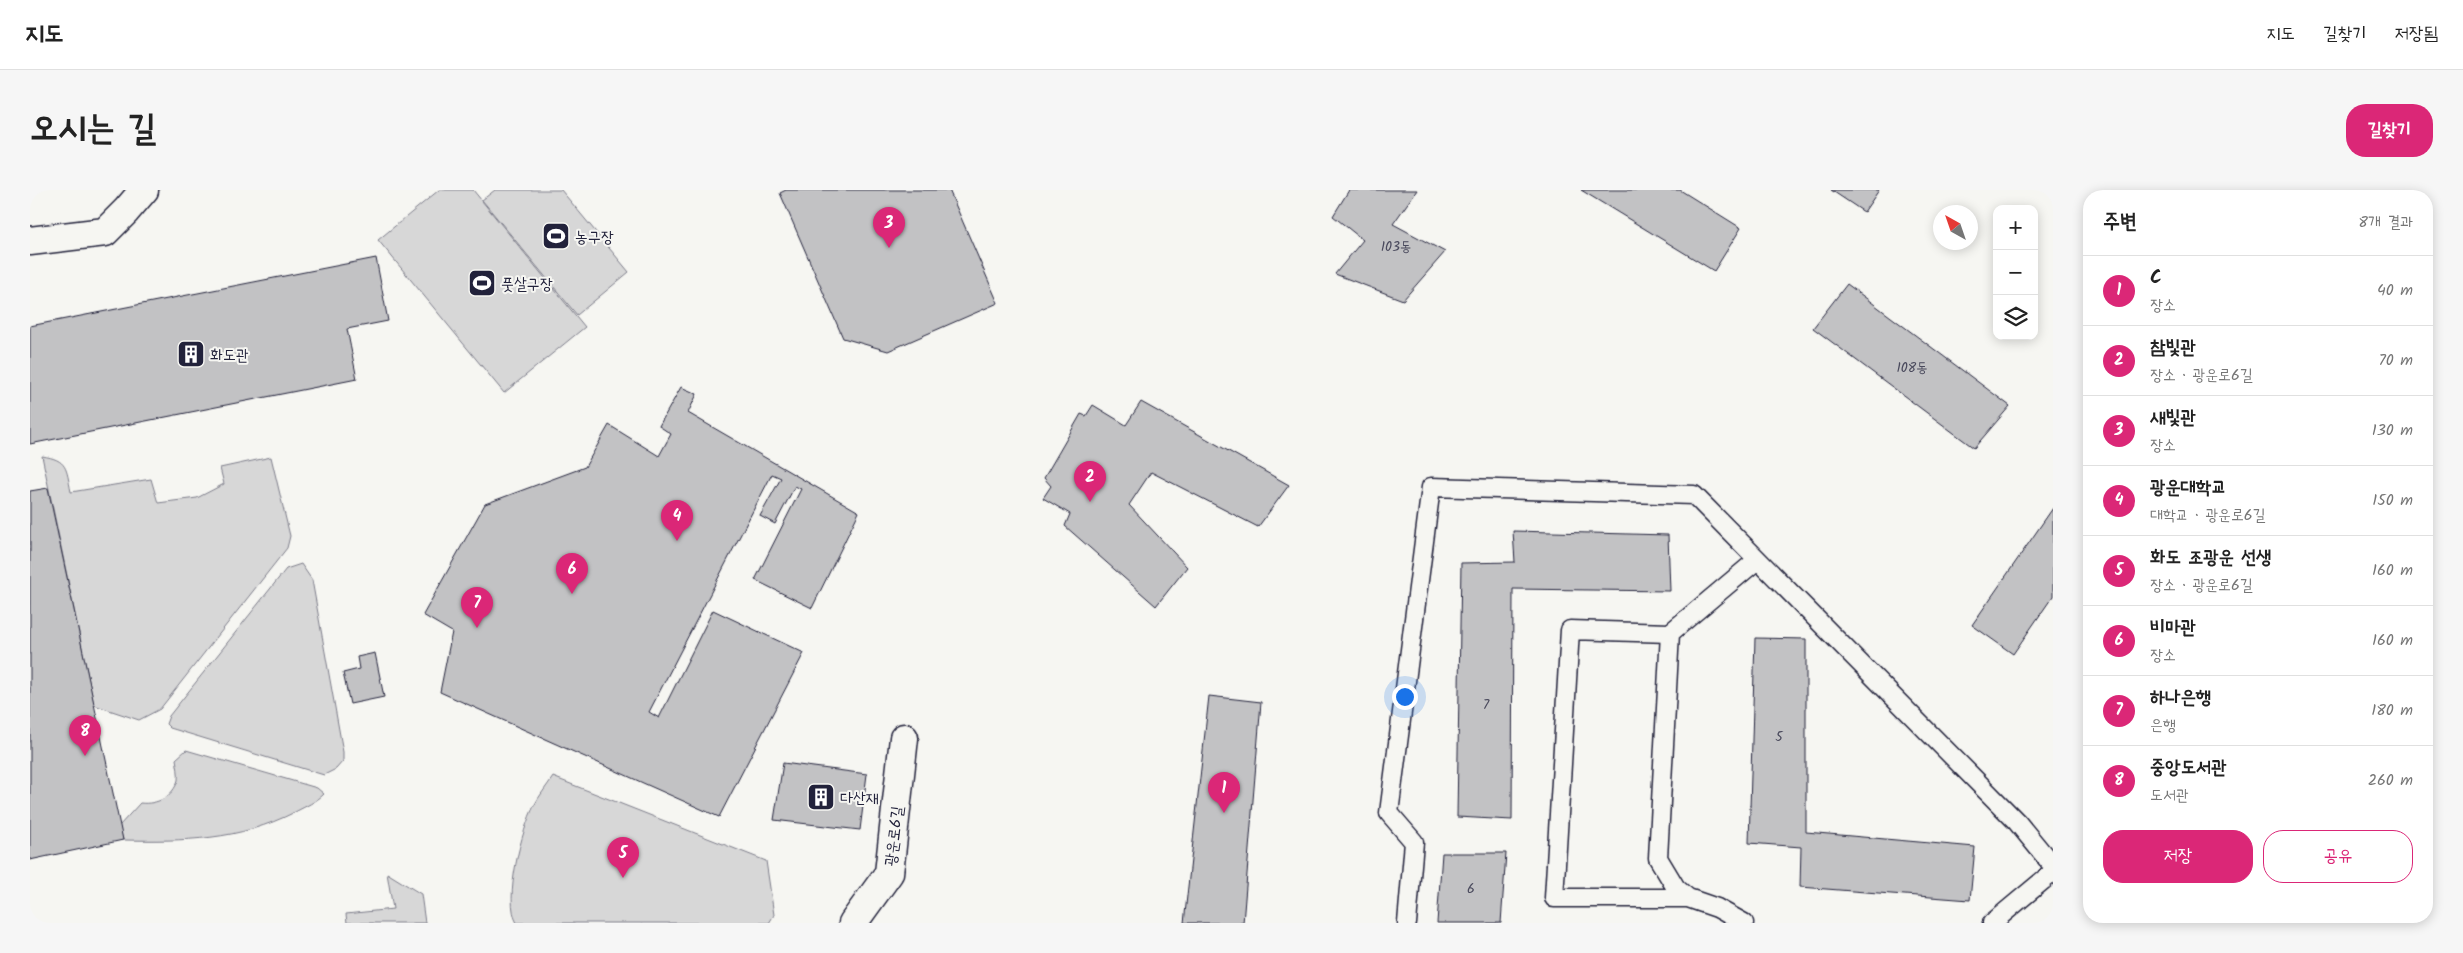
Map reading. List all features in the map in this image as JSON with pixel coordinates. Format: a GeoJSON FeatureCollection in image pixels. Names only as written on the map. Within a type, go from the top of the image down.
{"type":"FeatureCollection","features":[{"type":"Feature","properties":{"kind":"street"},"geometry":{"type":"LineString","coordinates":[[30,241],[104,232],[144,190]]}},
{"type":"Feature","properties":{"kind":"street","name":"광운로6길"},"geometry":{"type":"LineString","coordinates":[[853,923],[889,873],[904,738]]}},
{"type":"Feature","properties":{"kind":"lane"},"geometry":{"type":"LineString","coordinates":[[1407,923],[1414,842],[1389,813],[1431,487],[1694,495],[2017,822],[2053,866]]}},
{"type":"Feature","properties":{"kind":"lane"},"geometry":{"type":"LineString","coordinates":[[1744,923],[1717,908],[1688,898],[1554,898],[1570,630],[1670,633],[1757,560]]}},
{"type":"Feature","properties":{"kind":"lane"},"geometry":{"type":"LineString","coordinates":[[1670,633],[1658,858],[1669,880],[1688,898]]}},
{"type":"Feature","properties":{"kind":"lane"},"geometry":{"type":"LineString","coordinates":[[1992,923],[2053,872]]}},
{"type":"Feature","properties":{"kind":"shaded area","name":"풋살구장"},"geometry":{"type":"Polygon","coordinates":[[[439,190],[473,190],[585,327],[504,393],[378,240],[439,190]]]}},
{"type":"Feature","properties":{"kind":"shaded area","name":"농구장"},"geometry":{"type":"Polygon","coordinates":[[[495,190],[561,190],[629,272],[577,315],[482,200],[495,190]]]}},
{"type":"Feature","properties":{"kind":"shaded area"},"geometry":{"type":"Polygon","coordinates":[[[42,456],[57,460],[64,466],[71,492],[151,479],[158,503],[197,498],[224,484],[220,468],[271,457],[290,536],[287,548],[160,709],[139,720],[94,705],[42,456]]]}},
{"type":"Feature","properties":{"kind":"shaded area"},"geometry":{"type":"Polygon","coordinates":[[[301,564],[312,580],[343,752],[343,761],[336,769],[324,775],[170,728],[166,724],[169,716],[286,569],[301,564]]]}},
{"type":"Feature","properties":{"kind":"shaded area"},"geometry":{"type":"Polygon","coordinates":[[[186,750],[317,788],[324,794],[311,804],[274,822],[232,834],[190,839],[123,840],[119,826],[140,803],[152,803],[164,799],[176,786],[178,772],[176,759],[186,750]]]}},
{"type":"Feature","properties":{"kind":"shaded area"},"geometry":{"type":"Polygon","coordinates":[[[553,777],[766,861],[774,915],[769,923],[517,923],[513,912],[512,898],[520,847],[534,806],[553,777]]]}},
{"type":"Feature","properties":{"kind":"shaded area"},"geometry":{"type":"Polygon","coordinates":[[[387,873],[421,894],[425,923],[347,923],[346,914],[393,909],[387,873]]]}},
{"type":"Feature","properties":{"kind":"building"},"geometry":{"type":"Polygon","coordinates":[[[786,190],[949,190],[998,303],[888,351],[843,338],[780,193],[786,190]]]}},
{"type":"Feature","properties":{"kind":"building"},"geometry":{"type":"Polygon","coordinates":[[[1349,190],[1417,190],[1393,224],[1445,252],[1403,300],[1335,274],[1363,240],[1333,216],[1349,190]]]}},
{"type":"Feature","properties":{"kind":"building"},"geometry":{"type":"Polygon","coordinates":[[[1581,190],[1680,190],[1741,228],[1714,271],[1581,190]]]}},
{"type":"Feature","properties":{"kind":"building"},"geometry":{"type":"Polygon","coordinates":[[[1831,190],[1879,190],[1864,212],[1831,190]]]}},
{"type":"Feature","properties":{"kind":"building","name":"화도관"},"geometry":{"type":"Polygon","coordinates":[[[376,258],[388,321],[347,329],[357,379],[30,444],[30,326],[376,258]]]}},
{"type":"Feature","properties":{"kind":"building"},"geometry":{"type":"Polygon","coordinates":[[[1847,284],[2010,406],[1974,448],[1813,328],[1847,284]]]}},
{"type":"Feature","properties":{"kind":"building"},"geometry":{"type":"Polygon","coordinates":[[[681,387],[697,394],[688,413],[859,512],[812,608],[755,580],[801,489],[795,486],[775,524],[760,516],[781,478],[772,474],[649,712],[659,718],[713,610],[804,653],[719,817],[440,692],[452,632],[423,615],[485,504],[585,467],[609,425],[659,456],[671,434],[659,426],[681,387]]]}},
{"type":"Feature","properties":{"kind":"building"},"geometry":{"type":"Polygon","coordinates":[[[1141,402],[1289,485],[1258,527],[1151,472],[1129,505],[1187,567],[1156,606],[1065,526],[1070,514],[1043,498],[1051,486],[1044,478],[1081,414],[1086,416],[1093,405],[1126,425],[1141,402]]]}},
{"type":"Feature","properties":{"kind":"building"},"geometry":{"type":"Polygon","coordinates":[[[48,488],[123,840],[30,860],[30,491],[48,488]]]}},
{"type":"Feature","properties":{"kind":"building"},"geometry":{"type":"Polygon","coordinates":[[[2053,508],[2053,596],[2013,654],[1972,625],[2053,508]]]}},
{"type":"Feature","properties":{"kind":"building"},"geometry":{"type":"Polygon","coordinates":[[[1513,531],[1668,535],[1670,591],[1513,589],[1512,820],[1457,817],[1461,563],[1515,562],[1513,531]]]}},
{"type":"Feature","properties":{"kind":"building"},"geometry":{"type":"Polygon","coordinates":[[[1755,638],[1806,639],[1806,832],[1975,847],[1970,900],[1800,887],[1801,847],[1749,843],[1755,638]]]}},
{"type":"Feature","properties":{"kind":"building"},"geometry":{"type":"Polygon","coordinates":[[[375,653],[384,697],[350,704],[343,673],[359,669],[357,657],[375,653]]]}},
{"type":"Feature","properties":{"kind":"building"},"geometry":{"type":"Polygon","coordinates":[[[1209,696],[1261,702],[1243,923],[1184,923],[1209,696]]]}},
{"type":"Feature","properties":{"kind":"building","name":"다산재"},"geometry":{"type":"Polygon","coordinates":[[[783,763],[867,774],[860,830],[774,820],[783,763]]]}},
{"type":"Feature","properties":{"kind":"building"},"geometry":{"type":"Polygon","coordinates":[[[1442,853],[1506,853],[1501,923],[1437,923],[1442,853]]]}},
{"type":"Feature","properties":{"kind":"place","name":"농구장"},"geometry":{"type":"Point","coordinates":[556,236]}},
{"type":"Feature","properties":{"kind":"place","name":"새빛관"},"geometry":{"type":"Point","coordinates":[889,248]}},
{"type":"Feature","properties":{"kind":"place","name":"풋살구장"},"geometry":{"type":"Point","coordinates":[482,283]}},
{"type":"Feature","properties":{"kind":"place","name":"화도관"},"geometry":{"type":"Point","coordinates":[191,354]}},
{"type":"Feature","properties":{"kind":"place","name":"참빛관"},"geometry":{"type":"Point","coordinates":[1090,502]}},
{"type":"Feature","properties":{"kind":"place","name":"광운대학교"},"geometry":{"type":"Point","coordinates":[677,541]}},
{"type":"Feature","properties":{"kind":"place","name":"비마관"},"geometry":{"type":"Point","coordinates":[572,594]}},
{"type":"Feature","properties":{"kind":"place","name":"하나은행"},"geometry":{"type":"Point","coordinates":[477,628]}},
{"type":"Feature","properties":{"kind":"place","name":"중앙도서관"},"geometry":{"type":"Point","coordinates":[85,756]}},
{"type":"Feature","properties":{"kind":"place","name":"다산재"},"geometry":{"type":"Point","coordinates":[821,797]}},
{"type":"Feature","properties":{"kind":"place","name":"C"},"geometry":{"type":"Point","coordinates":[1224,813]}},
{"type":"Feature","properties":{"kind":"place","name":"화도 조광운 선생"},"geometry":{"type":"Point","coordinates":[623,878]}}]}
